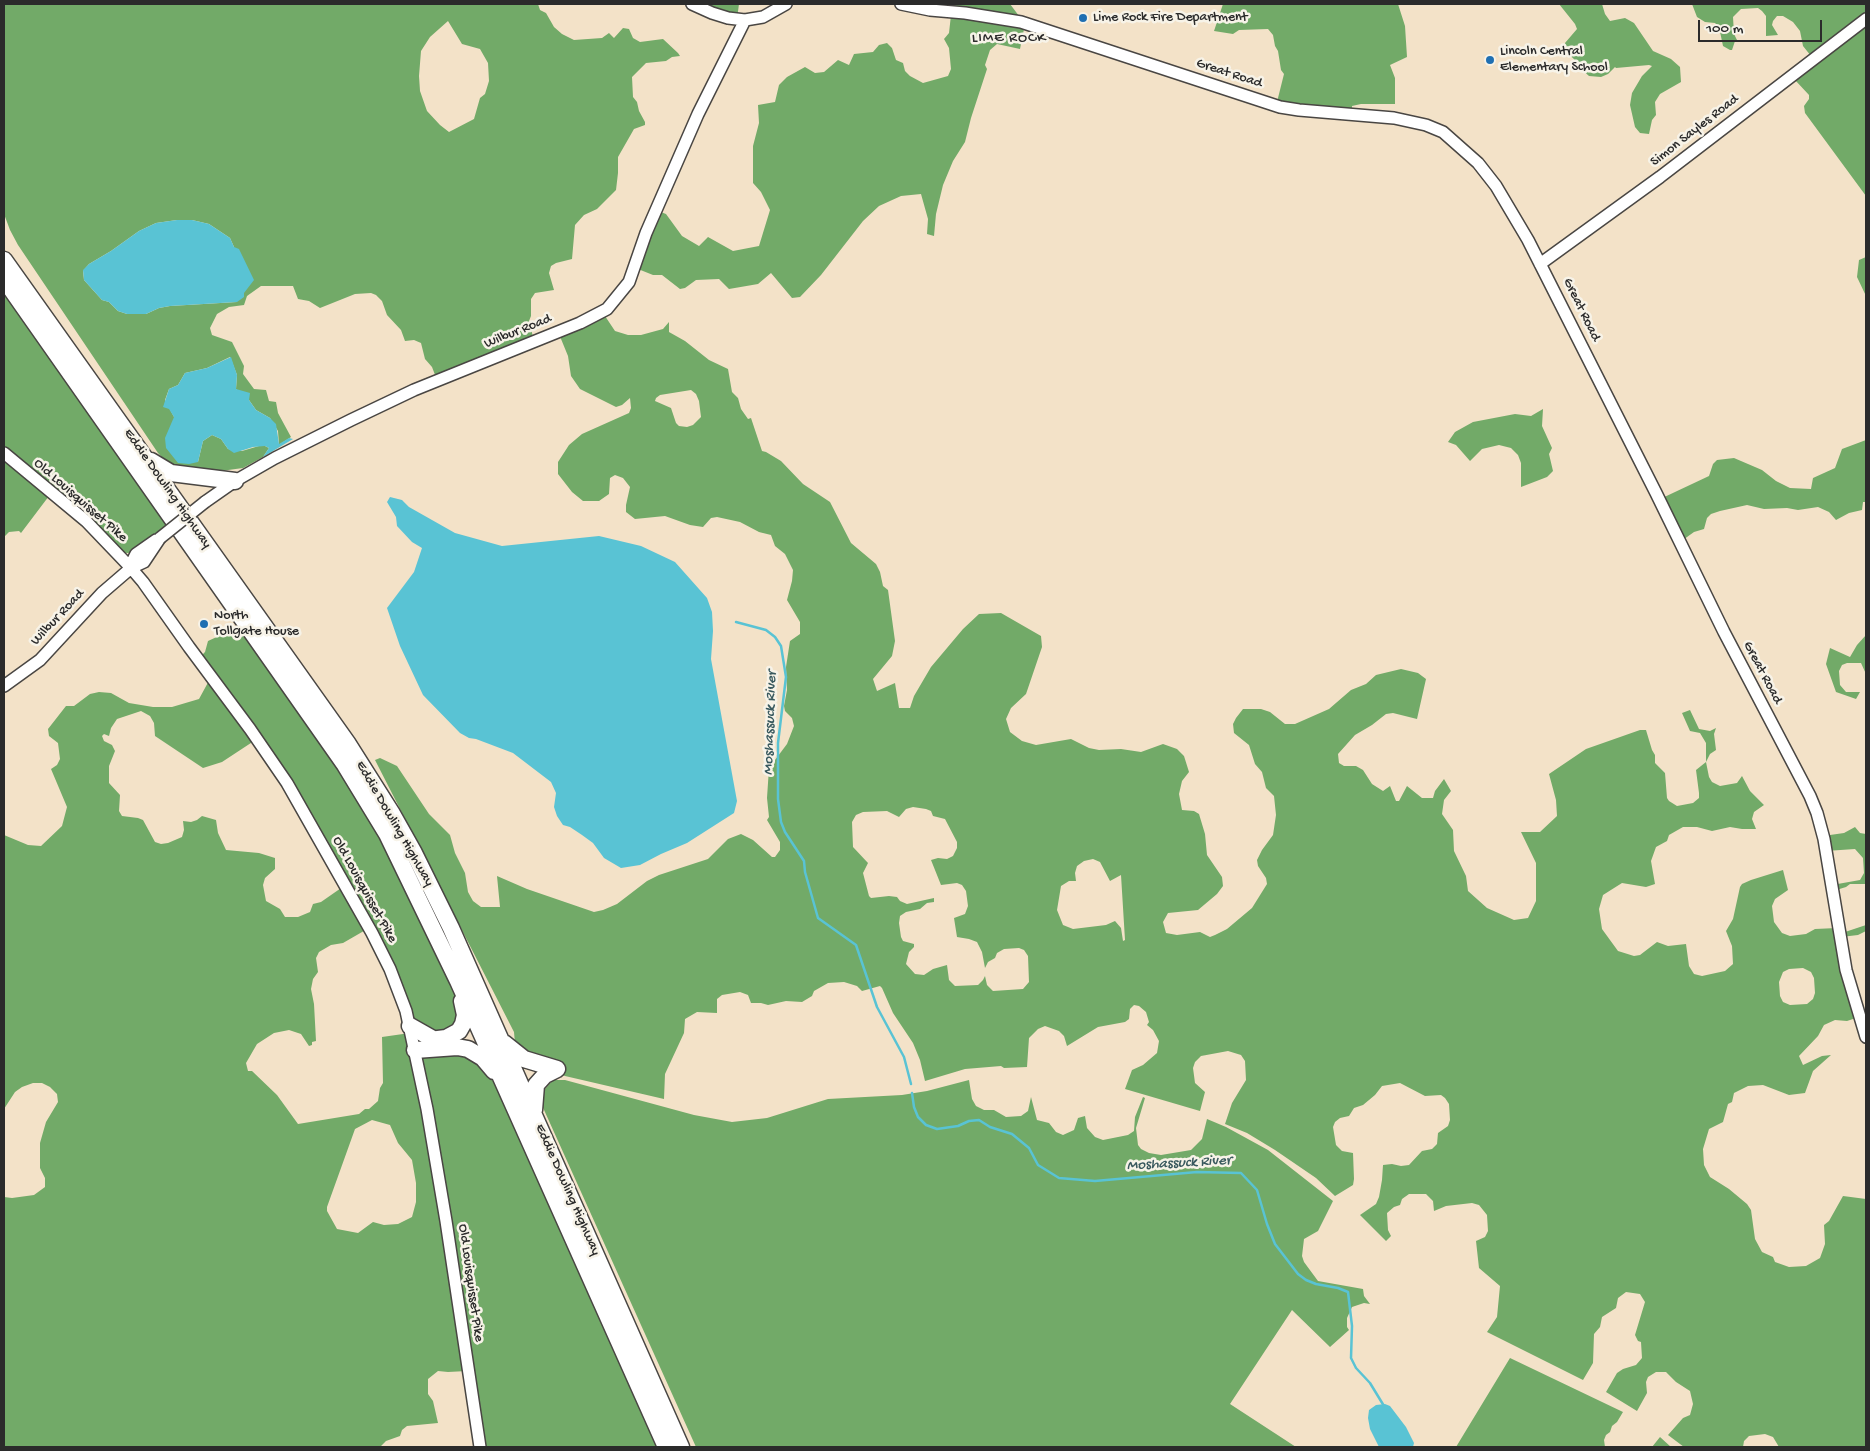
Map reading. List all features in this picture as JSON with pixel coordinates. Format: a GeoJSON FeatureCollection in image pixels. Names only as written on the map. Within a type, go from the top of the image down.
{"type":"FeatureCollection","features":[{"type":"Feature","properties":{"kind":"highway","name":"Eddie Dowling Highway"},"geometry":{"type":"LineString","coordinates":[[4,260],[269,636],[348,744],[374,784],[414,853],[451,928],[681,1447]]}},
{"type":"Feature","properties":{"kind":"highway","name":"Eddie Dowling Highway"},"geometry":{"type":"LineString","coordinates":[[4,279],[345,765],[390,841],[458,981],[505,1084],[666,1447]]}},
{"type":"Feature","properties":{"kind":"highway"},"geometry":{"type":"LineString","coordinates":[[141,452],[157,465],[171,472],[235,481]]}},
{"type":"Feature","properties":{"kind":"highway"},"geometry":{"type":"LineString","coordinates":[[413,1039],[433,1040],[446,1038],[459,1031],[465,1015],[458,981]]}},
{"type":"Feature","properties":{"kind":"highway"},"geometry":{"type":"LineString","coordinates":[[413,1039],[468,1049],[483,1058],[505,1084]]}},
{"type":"Feature","properties":{"kind":"highway"},"geometry":{"type":"LineString","coordinates":[[501,1041],[524,1059],[557,1069],[545,1075],[536,1085],[534,1114]]}},
{"type":"Feature","properties":{"kind":"street"},"geometry":{"type":"LineString","coordinates":[[692,4],[728,18],[745,20],[763,18],[786,4]]}},
{"type":"Feature","properties":{"kind":"street","name":"Great Road"},"geometry":{"type":"LineString","coordinates":[[901,4],[930,10],[965,13],[1021,22],[1280,107],[1394,118],[1426,126],[1443,132],[1478,163],[1496,186],[1540,264],[1724,632],[1795,765],[1813,803],[1824,839],[1846,970],[1866,1037]]}},
{"type":"Feature","properties":{"kind":"street","name":"Simon Sayles Road"},"geometry":{"type":"LineString","coordinates":[[1540,264],[1653,182],[1866,19]]}},
{"type":"Feature","properties":{"kind":"street","name":"Wilbur Road"},"geometry":{"type":"LineString","coordinates":[[4,686],[40,660],[102,593],[132,568],[132,562],[136,554],[235,481],[288,450],[374,409],[431,383],[580,323],[607,309],[628,282],[646,233],[698,114],[745,20]]}},
{"type":"Feature","properties":{"kind":"street","name":"Old Louisquisset Pike"},"geometry":{"type":"LineString","coordinates":[[4,453],[86,522],[132,568],[250,729],[286,783],[372,933],[395,983],[413,1039],[446,1220],[480,1447]]}},
{"type":"Feature","properties":{"kind":"green space"},"geometry":{"type":"Polygon","coordinates":[[[4,4],[538,4],[540,10],[546,13],[554,27],[562,34],[574,40],[602,38],[609,33],[614,38],[623,28],[629,29],[633,38],[640,42],[663,39],[680,56],[672,57],[666,61],[646,63],[632,77],[633,97],[637,102],[645,125],[634,129],[618,157],[616,190],[597,209],[584,215],[575,225],[572,259],[551,266],[549,273],[554,290],[535,293],[531,299],[531,316],[529,321],[534,341],[437,380],[432,367],[425,359],[421,343],[414,340],[405,341],[401,330],[387,315],[382,301],[371,293],[355,294],[320,308],[309,301],[298,299],[293,286],[261,286],[247,296],[244,305],[229,307],[217,314],[210,328],[212,335],[232,342],[244,366],[243,374],[254,389],[266,390],[269,401],[276,402],[278,413],[291,437],[279,445],[278,431],[270,418],[256,410],[249,400],[236,389],[237,375],[230,357],[207,368],[185,373],[178,385],[169,389],[165,400],[198,462],[203,441],[212,435],[221,439],[228,449],[242,451],[259,446],[269,448],[263,457],[243,468],[206,473],[172,468],[158,453],[18,245],[4,214],[4,4]],[[448,21],[430,37],[421,51],[419,76],[420,91],[427,111],[449,132],[474,119],[480,98],[485,94],[489,81],[488,63],[480,49],[462,44],[448,21]],[[192,220],[156,223],[139,231],[89,264],[83,271],[84,280],[102,300],[109,302],[118,311],[127,314],[146,314],[159,308],[170,306],[237,302],[234,247],[230,238],[209,224],[192,220]]]}},
{"type":"Feature","properties":{"kind":"green space"},"geometry":{"type":"Polygon","coordinates":[[[708,4],[739,4],[737,19],[708,4]]]}},
{"type":"Feature","properties":{"kind":"green space"},"geometry":{"type":"Polygon","coordinates":[[[896,4],[1010,4],[1025,24],[1020,49],[997,44],[990,50],[985,65],[987,69],[965,142],[953,161],[943,185],[936,214],[934,236],[927,234],[928,219],[921,194],[901,196],[879,206],[863,221],[821,275],[800,297],[792,298],[771,273],[758,284],[729,289],[719,279],[696,280],[685,288],[680,289],[662,275],[653,275],[638,269],[658,211],[666,214],[682,236],[699,246],[708,237],[733,251],[759,246],[770,210],[761,192],[753,183],[753,146],[759,123],[758,105],[775,102],[779,85],[787,77],[805,67],[815,73],[824,72],[838,60],[849,65],[854,54],[873,52],[879,45],[887,43],[892,48],[896,60],[903,63],[905,71],[910,76],[923,83],[948,76],[951,69],[949,48],[944,39],[949,33],[951,15],[896,4]]]}},
{"type":"Feature","properties":{"kind":"green space"},"geometry":{"type":"Polygon","coordinates":[[[1223,4],[1398,4],[1405,26],[1407,57],[1390,65],[1395,78],[1395,104],[1361,104],[1352,106],[1352,115],[1276,106],[1284,74],[1281,70],[1273,35],[1268,29],[1239,30],[1233,34],[1214,31],[1223,4]]]}},
{"type":"Feature","properties":{"kind":"green space"},"geometry":{"type":"Polygon","coordinates":[[[1559,4],[1602,4],[1605,14],[1610,21],[1625,18],[1634,23],[1653,51],[1671,59],[1680,67],[1681,82],[1660,94],[1655,102],[1656,115],[1652,120],[1649,134],[1640,133],[1635,127],[1630,105],[1632,93],[1642,76],[1652,66],[1615,67],[1608,74],[1601,77],[1589,76],[1566,53],[1565,43],[1577,29],[1559,4]]]}},
{"type":"Feature","properties":{"kind":"green space"},"geometry":{"type":"Polygon","coordinates":[[[1692,4],[1866,4],[1866,196],[1805,113],[1804,106],[1809,99],[1809,95],[1795,80],[1815,61],[1803,46],[1800,31],[1793,22],[1783,16],[1777,16],[1772,25],[1778,35],[1766,36],[1766,16],[1762,11],[1758,8],[1741,9],[1733,17],[1734,34],[1737,40],[1732,50],[1730,50],[1723,46],[1719,27],[1715,23],[1705,22],[1697,17],[1692,4]]]}},
{"type":"Feature","properties":{"kind":"green space"},"geometry":{"type":"Polygon","coordinates":[[[1866,257],[1866,296],[1857,277],[1859,260],[1866,257]]]}},
{"type":"Feature","properties":{"kind":"green space"},"geometry":{"type":"Polygon","coordinates":[[[4,280],[177,526],[152,552],[127,553],[112,551],[49,496],[21,533],[19,531],[9,532],[4,537],[4,280]]]}},
{"type":"Feature","properties":{"kind":"green space"},"geometry":{"type":"Polygon","coordinates":[[[603,313],[615,331],[628,335],[641,335],[663,329],[669,322],[669,332],[685,341],[709,360],[728,369],[732,392],[738,398],[741,409],[748,419],[751,418],[762,451],[781,461],[803,484],[830,502],[851,543],[876,564],[883,586],[888,590],[895,641],[892,656],[873,679],[877,691],[895,683],[899,708],[910,708],[914,696],[931,667],[963,629],[979,614],[1001,613],[1041,636],[1042,647],[1026,694],[1011,708],[1006,719],[1010,732],[1022,741],[1036,745],[1071,739],[1089,748],[1099,750],[1121,749],[1141,752],[1163,744],[1177,749],[1184,756],[1189,772],[1182,781],[1179,794],[1182,810],[1194,811],[1199,814],[1205,834],[1207,855],[1222,877],[1223,886],[1217,894],[1198,910],[1168,913],[1163,922],[1166,933],[1177,935],[1200,932],[1210,937],[1215,935],[1227,929],[1252,908],[1267,884],[1257,860],[1273,835],[1276,815],[1274,796],[1266,788],[1262,772],[1255,764],[1249,745],[1234,733],[1233,724],[1243,709],[1261,709],[1270,712],[1285,724],[1295,724],[1329,709],[1351,690],[1366,684],[1376,675],[1401,669],[1418,673],[1426,679],[1417,719],[1393,713],[1386,714],[1355,735],[1338,754],[1339,763],[1344,766],[1356,766],[1363,770],[1372,784],[1383,791],[1390,786],[1396,801],[1399,801],[1407,786],[1422,798],[1433,798],[1435,791],[1444,779],[1451,791],[1444,800],[1442,814],[1453,830],[1454,851],[1466,876],[1468,891],[1487,908],[1514,920],[1528,918],[1536,901],[1536,863],[1521,832],[1540,832],[1557,816],[1556,800],[1549,774],[1586,749],[1640,730],[1646,730],[1655,755],[1655,763],[1665,773],[1667,798],[1677,806],[1693,803],[1699,798],[1696,770],[1706,762],[1709,777],[1712,782],[1720,786],[1737,783],[1742,776],[1750,791],[1764,805],[1754,812],[1752,819],[1756,829],[1730,827],[1712,831],[1697,827],[1683,827],[1669,835],[1667,841],[1656,847],[1651,861],[1655,884],[1646,887],[1622,883],[1603,895],[1599,909],[1602,929],[1618,951],[1634,956],[1640,955],[1657,942],[1668,946],[1686,944],[1689,966],[1694,974],[1702,976],[1725,971],[1733,964],[1732,946],[1726,931],[1733,919],[1740,887],[1751,880],[1783,870],[1788,890],[1775,899],[1772,906],[1774,922],[1782,933],[1790,936],[1806,934],[1815,929],[1837,928],[1839,934],[1866,925],[1866,931],[1858,935],[1841,937],[1859,1017],[1847,1021],[1835,1020],[1824,1025],[1818,1036],[1799,1056],[1803,1065],[1822,1056],[1831,1055],[1813,1071],[1805,1093],[1789,1095],[1763,1085],[1748,1086],[1734,1093],[1732,1102],[1728,1104],[1723,1122],[1709,1129],[1703,1149],[1704,1165],[1710,1177],[1729,1189],[1747,1204],[1751,1210],[1755,1239],[1762,1252],[1773,1257],[1775,1262],[1789,1267],[1806,1266],[1820,1258],[1825,1244],[1824,1225],[1829,1221],[1843,1196],[1866,1199],[1866,1447],[1779,1447],[1773,1437],[1765,1434],[1749,1436],[1744,1441],[1743,1447],[1684,1447],[1668,1435],[1683,1418],[1690,1415],[1693,1404],[1690,1391],[1676,1382],[1666,1372],[1656,1372],[1648,1377],[1646,1382],[1647,1393],[1637,1411],[1606,1392],[1617,1373],[1636,1365],[1642,1358],[1641,1342],[1638,1341],[1635,1335],[1645,1302],[1640,1294],[1626,1292],[1618,1298],[1616,1308],[1602,1317],[1600,1327],[1594,1334],[1593,1363],[1583,1380],[1487,1332],[1497,1317],[1500,1286],[1479,1268],[1476,1241],[1485,1237],[1488,1231],[1487,1215],[1479,1205],[1472,1203],[1446,1206],[1434,1211],[1433,1201],[1426,1194],[1409,1194],[1402,1199],[1400,1205],[1387,1213],[1388,1230],[1391,1236],[1386,1241],[1360,1215],[1376,1204],[1379,1197],[1383,1165],[1409,1165],[1422,1151],[1432,1149],[1437,1144],[1438,1133],[1448,1126],[1450,1120],[1449,1104],[1445,1098],[1441,1095],[1425,1096],[1400,1083],[1382,1086],[1363,1105],[1354,1108],[1349,1116],[1340,1118],[1335,1122],[1333,1127],[1336,1145],[1342,1151],[1353,1153],[1354,1179],[1353,1185],[1335,1196],[1316,1178],[1275,1150],[1247,1133],[1225,1124],[1232,1103],[1246,1080],[1245,1061],[1241,1055],[1228,1051],[1201,1056],[1195,1062],[1193,1068],[1195,1083],[1205,1092],[1200,1111],[1125,1089],[1132,1070],[1143,1065],[1157,1053],[1159,1041],[1153,1030],[1147,1025],[1149,1022],[1146,1012],[1139,1006],[1134,1005],[1130,1009],[1129,1019],[1125,1022],[1098,1027],[1067,1046],[1064,1036],[1059,1031],[1045,1026],[1038,1029],[1029,1038],[1027,1067],[1004,1068],[1001,1066],[965,1069],[925,1081],[920,1060],[913,1043],[893,1013],[882,988],[880,986],[862,991],[857,986],[844,982],[828,983],[814,991],[812,996],[802,1002],[786,1001],[768,1005],[751,1003],[748,995],[740,992],[722,995],[717,999],[717,1013],[697,1012],[685,1019],[684,1033],[665,1074],[664,1099],[565,1076],[516,1055],[514,1032],[375,760],[380,758],[397,766],[429,814],[450,835],[455,853],[465,873],[468,892],[473,901],[481,907],[500,907],[497,876],[527,889],[594,912],[603,910],[617,904],[647,881],[659,875],[708,859],[728,839],[741,834],[753,840],[772,857],[775,857],[780,850],[780,842],[767,820],[769,817],[767,798],[769,768],[787,744],[794,726],[792,718],[785,711],[784,706],[787,690],[786,667],[790,641],[800,634],[800,622],[787,600],[793,570],[785,554],[775,546],[771,535],[759,532],[740,522],[717,517],[711,518],[703,527],[690,525],[665,516],[635,519],[626,512],[630,487],[623,478],[615,475],[610,478],[609,494],[599,501],[583,501],[572,492],[558,474],[558,462],[569,445],[582,434],[629,413],[631,408],[630,398],[622,405],[616,407],[580,389],[571,376],[568,356],[559,334],[603,313]],[[691,390],[660,395],[655,401],[671,408],[676,423],[679,426],[687,427],[693,425],[701,417],[699,401],[696,394],[691,390]],[[913,807],[906,809],[899,817],[887,811],[863,812],[856,815],[852,822],[853,847],[868,863],[863,873],[871,898],[897,897],[900,901],[907,904],[934,898],[934,902],[927,903],[920,909],[906,912],[900,916],[899,923],[903,941],[914,944],[914,947],[909,952],[906,964],[915,974],[924,975],[933,969],[947,965],[949,980],[955,986],[978,985],[985,976],[987,985],[993,991],[1023,989],[1029,982],[1028,956],[1024,950],[1019,948],[1004,949],[988,962],[985,968],[982,952],[977,942],[957,937],[954,918],[965,914],[968,906],[966,891],[962,885],[957,883],[941,885],[931,860],[938,858],[947,859],[953,856],[957,848],[957,842],[945,819],[933,816],[931,811],[926,809],[913,807]],[[1093,859],[1084,861],[1077,866],[1075,873],[1076,881],[1069,881],[1061,886],[1057,910],[1063,925],[1073,929],[1106,925],[1115,921],[1121,928],[1123,941],[1125,940],[1121,875],[1110,881],[1100,862],[1093,859]],[[1803,968],[1789,969],[1783,972],[1779,982],[1780,996],[1783,1002],[1790,1005],[1807,1004],[1813,999],[1815,993],[1814,978],[1811,972],[1803,968]]]}},
{"type":"Feature","properties":{"kind":"green space"},"geometry":{"type":"Polygon","coordinates":[[[1543,409],[1542,426],[1552,448],[1549,454],[1553,471],[1547,477],[1521,487],[1521,463],[1518,455],[1511,448],[1499,445],[1482,449],[1470,461],[1456,445],[1448,442],[1455,432],[1473,422],[1515,414],[1531,416],[1543,409]]]}},
{"type":"Feature","properties":{"kind":"green space"},"geometry":{"type":"Polygon","coordinates":[[[1866,440],[1866,502],[1863,502],[1862,510],[1849,513],[1836,520],[1829,512],[1818,507],[1798,510],[1787,508],[1764,509],[1747,505],[1711,514],[1707,518],[1704,529],[1694,532],[1680,542],[1658,500],[1709,476],[1713,464],[1717,460],[1734,458],[1762,470],[1776,481],[1790,488],[1811,489],[1813,478],[1835,468],[1842,449],[1866,440]]]}},
{"type":"Feature","properties":{"kind":"green space"},"geometry":{"type":"Polygon","coordinates":[[[245,624],[342,761],[463,1007],[457,1033],[413,1037],[419,1063],[423,1057],[467,1054],[489,1069],[666,1447],[480,1447],[467,1371],[438,1371],[428,1379],[428,1394],[433,1401],[438,1423],[407,1426],[402,1430],[400,1436],[386,1441],[380,1447],[4,1447],[4,1197],[12,1198],[34,1195],[45,1187],[45,1178],[40,1168],[40,1143],[46,1122],[58,1102],[57,1094],[50,1087],[42,1083],[33,1083],[15,1092],[4,1109],[4,835],[28,845],[41,846],[62,826],[67,807],[51,769],[57,765],[60,759],[58,743],[49,736],[48,729],[66,706],[74,706],[90,694],[99,692],[111,693],[129,703],[153,707],[172,707],[199,699],[211,677],[198,659],[205,652],[208,641],[245,624]],[[141,711],[117,719],[111,728],[109,736],[104,734],[102,736],[104,741],[112,745],[115,751],[109,766],[109,783],[120,795],[119,811],[122,816],[143,820],[155,842],[161,844],[182,837],[184,830],[183,821],[191,822],[202,816],[216,820],[218,833],[226,850],[259,853],[275,858],[275,869],[265,878],[263,885],[266,901],[280,909],[285,917],[298,917],[310,912],[313,904],[321,902],[344,886],[257,739],[222,762],[203,768],[155,736],[154,723],[150,716],[141,711]],[[369,928],[343,943],[331,945],[319,952],[316,958],[318,972],[313,979],[311,989],[314,1004],[316,1041],[312,1042],[312,1045],[309,1046],[301,1034],[289,1030],[274,1033],[257,1044],[246,1063],[248,1071],[252,1071],[277,1095],[298,1124],[359,1114],[365,1109],[369,1109],[378,1101],[380,1088],[383,1083],[382,1037],[410,1033],[369,928]],[[372,1120],[355,1129],[327,1207],[327,1211],[337,1229],[358,1233],[373,1222],[384,1225],[398,1224],[412,1217],[416,1202],[416,1183],[412,1160],[398,1143],[390,1125],[372,1120]]]}},
{"type":"Feature","properties":{"kind":"green space"},"geometry":{"type":"Polygon","coordinates":[[[1866,635],[1866,674],[1861,663],[1847,663],[1842,665],[1839,671],[1840,685],[1846,692],[1860,692],[1856,699],[1836,692],[1826,664],[1830,648],[1850,657],[1866,635]]]}},
{"type":"Feature","properties":{"kind":"green space"},"geometry":{"type":"Polygon","coordinates":[[[1690,710],[1699,729],[1710,731],[1716,728],[1714,734],[1716,750],[1710,754],[1706,762],[1706,743],[1700,733],[1690,731],[1682,713],[1690,710]]]}},
{"type":"Feature","properties":{"kind":"green space"},"geometry":{"type":"Polygon","coordinates":[[[1855,827],[1860,833],[1866,834],[1866,884],[1850,884],[1833,891],[1832,885],[1860,880],[1864,873],[1863,858],[1855,849],[1826,851],[1823,836],[1844,833],[1855,827]]]}},
{"type":"Feature","properties":{"kind":"green space"},"geometry":{"type":"Polygon","coordinates":[[[553,1080],[565,1080],[694,1115],[732,1122],[767,1118],[828,1099],[902,1095],[927,1091],[969,1080],[972,1099],[976,1106],[984,1110],[994,1110],[1006,1117],[1021,1116],[1028,1111],[1031,1097],[1037,1120],[1049,1123],[1056,1132],[1063,1135],[1074,1130],[1078,1118],[1085,1116],[1087,1128],[1095,1137],[1103,1140],[1128,1135],[1134,1131],[1135,1117],[1143,1097],[1145,1098],[1136,1128],[1138,1145],[1141,1149],[1149,1153],[1161,1155],[1191,1150],[1202,1139],[1207,1119],[1268,1150],[1333,1201],[1318,1231],[1304,1239],[1302,1256],[1304,1262],[1318,1281],[1363,1289],[1364,1296],[1370,1304],[1364,1303],[1352,1307],[1347,1318],[1349,1330],[1330,1347],[1292,1310],[1230,1404],[1296,1447],[696,1447],[540,1101],[543,1091],[553,1080]]]}},
{"type":"Feature","properties":{"kind":"green space"},"geometry":{"type":"Polygon","coordinates":[[[1510,1358],[1623,1412],[1606,1435],[1604,1440],[1605,1447],[1456,1447],[1510,1358]]]}},
{"type":"Feature","properties":{"kind":"green space"},"geometry":{"type":"Polygon","coordinates":[[[1660,1437],[1671,1447],[1652,1447],[1660,1437]]]}},
{"type":"Feature","properties":{"kind":"water"},"geometry":{"type":"Polygon","coordinates":[[[192,220],[209,224],[230,238],[234,247],[239,249],[254,280],[244,293],[244,297],[237,302],[170,306],[159,308],[146,314],[127,314],[118,311],[109,302],[102,300],[84,280],[83,270],[89,264],[139,231],[156,223],[192,220]]]}},
{"type":"Feature","properties":{"kind":"water"},"geometry":{"type":"Polygon","coordinates":[[[231,357],[237,375],[236,389],[250,393],[249,400],[256,410],[276,424],[279,444],[289,438],[293,439],[263,457],[269,448],[265,446],[253,447],[234,453],[228,449],[221,439],[212,435],[203,441],[198,462],[189,464],[178,463],[166,448],[165,438],[174,417],[169,409],[163,407],[169,389],[178,385],[185,373],[207,368],[231,357]]]}},
{"type":"Feature","properties":{"kind":"water"},"geometry":{"type":"Polygon","coordinates":[[[390,497],[402,500],[409,507],[455,533],[502,546],[599,536],[641,546],[675,562],[707,598],[712,612],[711,659],[737,801],[734,813],[687,843],[640,865],[621,868],[604,858],[593,843],[570,827],[563,825],[554,807],[556,793],[551,782],[513,753],[469,738],[460,733],[423,695],[400,646],[387,608],[414,572],[422,548],[412,542],[397,526],[396,517],[387,502],[390,497]]]}},
{"type":"Feature","properties":{"kind":"water"},"geometry":{"type":"Polygon","coordinates":[[[1385,1404],[1390,1406],[1406,1427],[1414,1443],[1413,1447],[1379,1447],[1370,1429],[1369,1410],[1376,1405],[1385,1404]]]}},
{"type":"Feature","properties":{"kind":"waterway","name":"Moshassuck River"},"geometry":{"type":"LineString","coordinates":[[736,622],[766,630],[775,637],[781,646],[786,677],[778,743],[778,799],[781,822],[785,832],[804,861],[805,872],[818,918],[856,945],[877,1007],[904,1057],[911,1084]]}},
{"type":"Feature","properties":{"kind":"waterway","name":"Moshassuck River"},"geometry":{"type":"LineString","coordinates":[[912,1093],[918,1117],[926,1125],[937,1129],[979,1120],[990,1127],[1012,1134],[1029,1148],[1038,1165],[1059,1178],[1095,1181],[1197,1172],[1241,1173],[1257,1190],[1275,1244],[1298,1274],[1316,1284],[1348,1292],[1352,1326],[1351,1358],[1356,1368],[1370,1383],[1384,1406]]}},
{"type":"Feature","properties":{"kind":"place","name":"Lime Rock Fire Department"},"geometry":{"type":"Point","coordinates":[1083,18]}},
{"type":"Feature","properties":{"kind":"place","name":"Lincoln Central Elementary School"},"geometry":{"type":"Point","coordinates":[1490,60]}},
{"type":"Feature","properties":{"kind":"place","name":"North Tollgate House"},"geometry":{"type":"Point","coordinates":[204,624]}},
{"type":"Feature","properties":{"kind":"district","name":"LIME ROCK"},"geometry":{"type":"Point","coordinates":[1009,39]}}]}
